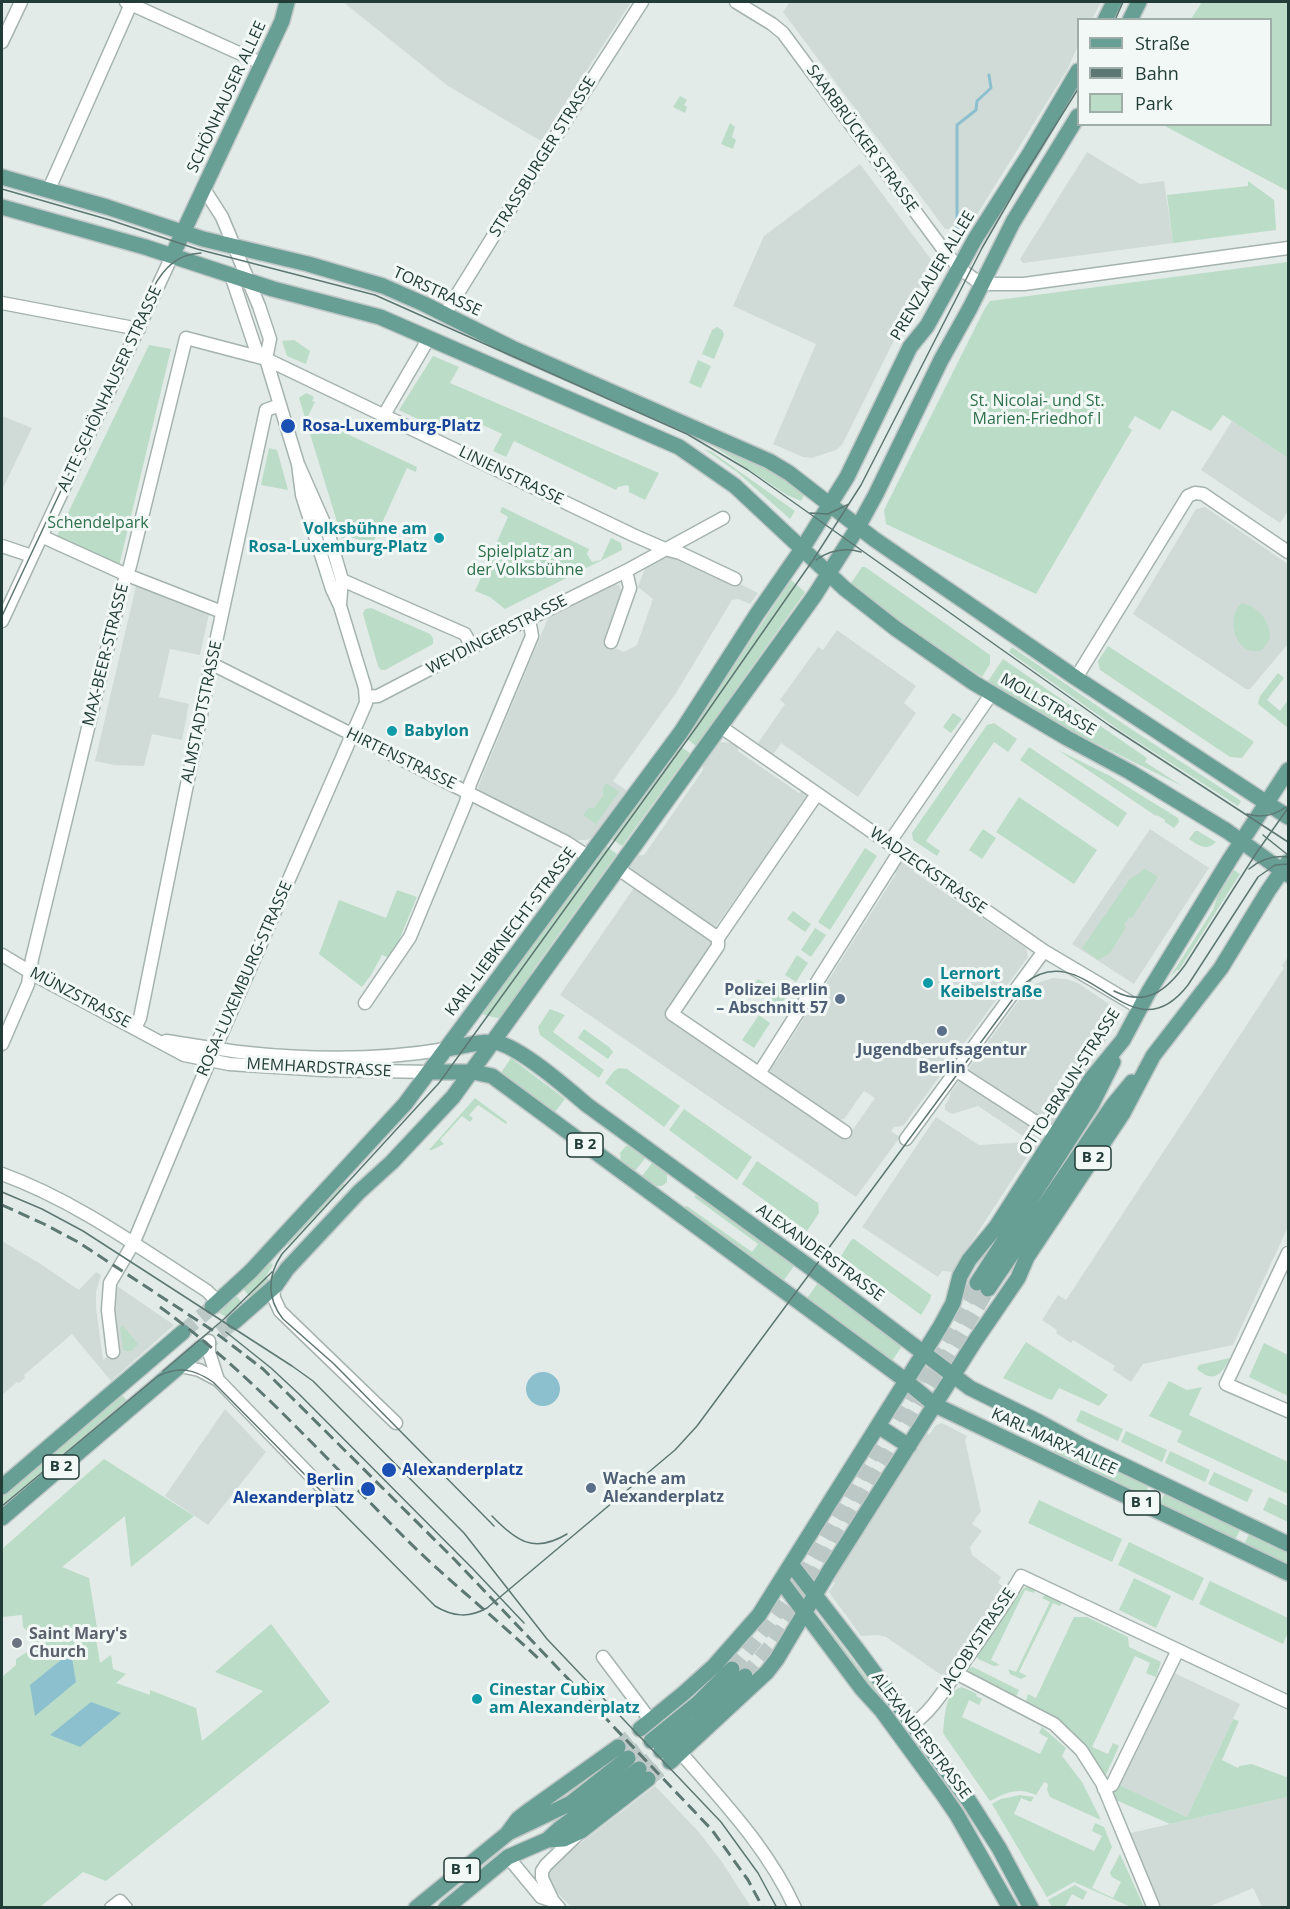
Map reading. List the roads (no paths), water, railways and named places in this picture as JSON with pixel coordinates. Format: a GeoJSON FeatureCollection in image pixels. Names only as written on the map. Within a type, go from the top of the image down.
{"type":"FeatureCollection","features":[{"type":"Feature","properties":{"kind":"main road","name":"SCHÖNHAUSER ALLEE"},"geometry":{"type":"LineString","coordinates":[[172,256],[282,21],[287,2]]}},
{"type":"Feature","properties":{"kind":"main road","name":"SCHÖNHAUSER ALLEE"},"geometry":{"type":"LineString","coordinates":[[282,21],[300,2]]}},
{"type":"Feature","properties":{"kind":"main road"},"geometry":{"type":"LineString","coordinates":[[1106,18],[1114,2]]}},
{"type":"Feature","properties":{"kind":"main road"},"geometry":{"type":"LineString","coordinates":[[1131,18],[1139,2]]}},
{"type":"Feature","properties":{"kind":"main road","name":"PRENZLAUER ALLEE"},"geometry":{"type":"LineString","coordinates":[[802,549],[847,477],[910,347],[927,326],[975,239],[1030,153],[1077,73]]}},
{"type":"Feature","properties":{"kind":"main road"},"geometry":{"type":"LineString","coordinates":[[234,1322],[273,1287],[359,1192],[453,1097],[473,1072],[829,575],[858,527],[1013,222],[1077,118]]}},
{"type":"Feature","properties":{"kind":"main road","name":"TORSTRASSE"},"geometry":{"type":"LineString","coordinates":[[2,177],[49,189],[235,247],[363,279],[446,314],[512,348],[769,461],[789,473],[830,505]]}},
{"type":"Feature","properties":{"kind":"main road"},"geometry":{"type":"LineString","coordinates":[[2,207],[172,256],[249,281],[370,314],[429,338],[660,437],[687,452],[735,486],[802,549]]}},
{"type":"Feature","properties":{"kind":"main road"},"geometry":{"type":"LineString","coordinates":[[830,505],[858,527],[1076,678],[1288,817]]}},
{"type":"Feature","properties":{"kind":"main road","name":"MOLLSTRASSE"},"geometry":{"type":"LineString","coordinates":[[802,549],[829,575],[895,628],[992,693],[1130,772],[1287,869]]}},
{"type":"Feature","properties":{"kind":"main road","name":"KARL-LIEBKNECHT-STRASSE"},"geometry":{"type":"LineString","coordinates":[[215,1304],[251,1271],[405,1104],[681,732],[752,621],[802,549]]}},
{"type":"Feature","properties":{"kind":"main road","name":"OTTO-BRAUN-STRASSE"},"geometry":{"type":"LineString","coordinates":[[906,1381],[949,1312],[964,1269],[996,1227],[1091,1079],[1123,1040],[1241,840],[1288,770]]}},
{"type":"Feature","properties":{"kind":"main road","name":"B 2"},"geometry":{"type":"LineString","coordinates":[[473,1072],[492,1076],[906,1381],[934,1405],[1123,1113],[1153,1056],[1221,968],[1271,885],[1287,869]]}},
{"type":"Feature","properties":{"kind":"main road"},"geometry":{"type":"LineString","coordinates":[[1123,1040],[1092,1104],[983,1286],[1113,1105],[1153,1056]]}},
{"type":"Feature","properties":{"kind":"main road"},"geometry":{"type":"LineString","coordinates":[[446,1049],[494,1041]]}},
{"type":"Feature","properties":{"kind":"main road","name":"ALEXANDERSTRASSE"},"geometry":{"type":"LineString","coordinates":[[494,1041],[512,1048],[546,1072],[587,1105],[811,1268],[953,1376]]}},
{"type":"Feature","properties":{"kind":"main road"},"geometry":{"type":"LineString","coordinates":[[429,1072],[473,1072]]}},
{"type":"Feature","properties":{"kind":"main road","name":"B 2"},"geometry":{"type":"LineString","coordinates":[[2,1487],[183,1332]]}},
{"type":"Feature","properties":{"kind":"main road","name":"B 2"},"geometry":{"type":"LineString","coordinates":[[2,1518],[206,1344]]}},
{"type":"Feature","properties":{"kind":"main road","name":"KARL-MARX-ALLEE"},"geometry":{"type":"LineString","coordinates":[[953,1376],[976,1391],[1083,1446],[1288,1544]]}},
{"type":"Feature","properties":{"kind":"main road"},"geometry":{"type":"LineString","coordinates":[[659,1743],[684,1693],[734,1644],[759,1615],[906,1381]]}},
{"type":"Feature","properties":{"kind":"main road"},"geometry":{"type":"LineString","coordinates":[[659,1743],[767,1672],[934,1405]]}},
{"type":"Feature","properties":{"kind":"main road","name":"KARL-MARX-ALLEE"},"geometry":{"type":"LineString","coordinates":[[934,1405],[1288,1573]]}},
{"type":"Feature","properties":{"kind":"main road"},"geometry":{"type":"LineString","coordinates":[[878,1426],[909,1446]]}},
{"type":"Feature","properties":{"kind":"main road","name":"ALEXANDERSTRASSE"},"geometry":{"type":"LineString","coordinates":[[791,1564],[913,1724],[981,1819],[1031,1908]]}},
{"type":"Feature","properties":{"kind":"main road","name":"ALEXANDERSTRASSE"},"geometry":{"type":"LineString","coordinates":[[781,1581],[862,1689],[882,1711],[957,1815],[1010,1908]]}},
{"type":"Feature","properties":{"kind":"main road"},"geometry":{"type":"LineString","coordinates":[[659,1743],[698,1703],[738,1672]]}},
{"type":"Feature","properties":{"kind":"main road"},"geometry":{"type":"LineString","coordinates":[[575,1808],[633,1763]]}},
{"type":"Feature","properties":{"kind":"main road","name":"B 1"},"geometry":{"type":"LineString","coordinates":[[446,1908],[508,1857],[547,1840],[564,1839],[581,1831],[633,1763]]}},
{"type":"Feature","properties":{"kind":"main road","name":"B 1"},"geometry":{"type":"LineString","coordinates":[[416,1908],[507,1834],[518,1819],[531,1809],[633,1763]]}},
{"type":"Feature","properties":{"kind":"main road","name":"B 1"},"geometry":{"type":"LineString","coordinates":[[507,1834],[575,1808]]}},
{"type":"Feature","properties":{"kind":"main road","name":"B 1"},"geometry":{"type":"LineString","coordinates":[[547,1840],[575,1808]]}},
{"type":"Feature","properties":{"kind":"street"},"geometry":{"type":"LineString","coordinates":[[2,42],[21,2]]}},
{"type":"Feature","properties":{"kind":"street","name":"STRASSBURGER STRASSE"},"geometry":{"type":"LineString","coordinates":[[446,314],[642,2]]}},
{"type":"Feature","properties":{"kind":"street","name":"SAARBRÜCKER STRASSE"},"geometry":{"type":"LineString","coordinates":[[736,2],[783,33],[943,249],[959,268],[981,284]]}},
{"type":"Feature","properties":{"kind":"street"},"geometry":{"type":"LineString","coordinates":[[49,189],[128,3],[261,63]]}},
{"type":"Feature","properties":{"kind":"street","name":"SCHÖNHAUSER ALLEE"},"geometry":{"type":"LineString","coordinates":[[204,189],[221,214],[235,247]]}},
{"type":"Feature","properties":{"kind":"street"},"geometry":{"type":"LineString","coordinates":[[235,247],[270,339],[266,359],[298,464],[327,532],[342,580],[340,606]]}},
{"type":"Feature","properties":{"kind":"street"},"geometry":{"type":"LineString","coordinates":[[981,284],[1024,284],[1288,248]]}},
{"type":"Feature","properties":{"kind":"street","name":"ALTE SCHÖNHAUSER STRASSE"},"geometry":{"type":"LineString","coordinates":[[2,621],[172,256]]}},
{"type":"Feature","properties":{"kind":"street"},"geometry":{"type":"LineString","coordinates":[[231,275],[256,350],[266,359]]}},
{"type":"Feature","properties":{"kind":"street"},"geometry":{"type":"LineString","coordinates":[[2,303],[139,329]]}},
{"type":"Feature","properties":{"kind":"street","name":"LINIENSTRASSE"},"geometry":{"type":"LineString","coordinates":[[186,338],[266,359],[665,549],[680,553],[735,579]]}},
{"type":"Feature","properties":{"kind":"street","name":"MAX-BEER-STRASSE"},"geometry":{"type":"LineString","coordinates":[[2,1044],[28,984],[122,588],[186,338]]}},
{"type":"Feature","properties":{"kind":"street"},"geometry":{"type":"LineString","coordinates":[[384,415],[429,338]]}},
{"type":"Feature","properties":{"kind":"street","name":"ALMSTADTSTRASSE"},"geometry":{"type":"LineString","coordinates":[[135,1028],[140,1018],[211,665],[266,410],[280,405]]}},
{"type":"Feature","properties":{"kind":"street"},"geometry":{"type":"LineString","coordinates":[[298,464],[302,495],[332,590],[340,606],[366,697]]}},
{"type":"Feature","properties":{"kind":"street"},"geometry":{"type":"LineString","coordinates":[[1076,678],[1188,496],[1195,493],[1203,494],[1288,552]]}},
{"type":"Feature","properties":{"kind":"street","name":"WEYDINGERSTRASSE"},"geometry":{"type":"LineString","coordinates":[[366,697],[378,696],[626,571],[723,518]]}},
{"type":"Feature","properties":{"kind":"street"},"geometry":{"type":"LineString","coordinates":[[41,536],[127,575],[222,612]]}},
{"type":"Feature","properties":{"kind":"street"},"geometry":{"type":"LineString","coordinates":[[2,546],[32,556]]}},
{"type":"Feature","properties":{"kind":"street"},"geometry":{"type":"LineString","coordinates":[[611,642],[630,588],[626,571]]}},
{"type":"Feature","properties":{"kind":"street"},"geometry":{"type":"LineString","coordinates":[[342,580],[465,634],[472,647]]}},
{"type":"Feature","properties":{"kind":"street"},"geometry":{"type":"LineString","coordinates":[[364,1003],[410,938],[447,852],[470,784],[532,636],[529,619]]}},
{"type":"Feature","properties":{"kind":"street","name":"HIRTENSTRASSE"},"geometry":{"type":"LineString","coordinates":[[211,665],[468,792],[589,857]]}},
{"type":"Feature","properties":{"kind":"street"},"geometry":{"type":"LineString","coordinates":[[889,843],[992,693]]}},
{"type":"Feature","properties":{"kind":"street","name":"ROSA-LUXEMBURG-STRASSE"},"geometry":{"type":"LineString","coordinates":[[113,1352],[108,1310],[110,1283],[133,1244],[212,1055],[353,735],[366,703],[366,697]]}},
{"type":"Feature","properties":{"kind":"street","name":"WADZECKSTRASSE"},"geometry":{"type":"LineString","coordinates":[[721,727],[1044,951],[1140,1008]]}},
{"type":"Feature","properties":{"kind":"street"},"geometry":{"type":"LineString","coordinates":[[817,794],[718,938],[718,946],[672,1014],[845,1132]]}},
{"type":"Feature","properties":{"kind":"street"},"geometry":{"type":"LineString","coordinates":[[760,1072],[900,851]]}},
{"type":"Feature","properties":{"kind":"street"},"geometry":{"type":"LineString","coordinates":[[617,868],[718,938]]}},
{"type":"Feature","properties":{"kind":"street"},"geometry":{"type":"LineString","coordinates":[[906,1139],[1044,951]]}},
{"type":"Feature","properties":{"kind":"street","name":"MÜNZSTRASSE"},"geometry":{"type":"LineString","coordinates":[[2,955],[184,1055],[212,1055]]}},
{"type":"Feature","properties":{"kind":"street","name":"MEMHARDSTRASSE"},"geometry":{"type":"LineString","coordinates":[[212,1055],[320,1058],[393,1056],[446,1049]]}},
{"type":"Feature","properties":{"kind":"street","name":"MEMHARDSTRASSE"},"geometry":{"type":"LineString","coordinates":[[212,1055],[229,1064],[324,1070],[429,1072]]}},
{"type":"Feature","properties":{"kind":"street"},"geometry":{"type":"LineString","coordinates":[[957,1071],[1056,1135]]}},
{"type":"Feature","properties":{"kind":"street"},"geometry":{"type":"LineString","coordinates":[[2,1174],[72,1205],[207,1291],[215,1304]]}},
{"type":"Feature","properties":{"kind":"street"},"geometry":{"type":"LineString","coordinates":[[1288,1253],[1226,1384],[1288,1411]]}},
{"type":"Feature","properties":{"kind":"street"},"geometry":{"type":"LineString","coordinates":[[273,1287],[279,1311],[396,1423]]}},
{"type":"Feature","properties":{"kind":"street"},"geometry":{"type":"LineString","coordinates":[[206,1344],[219,1380]]}},
{"type":"Feature","properties":{"kind":"street"},"geometry":{"type":"LineString","coordinates":[[180,1366],[199,1370],[219,1380],[333,1499]]}},
{"type":"Feature","properties":{"kind":"street","name":"JACOBYSTRASSE"},"geometry":{"type":"LineString","coordinates":[[913,1724],[926,1715],[1021,1576],[1288,1702]]}},
{"type":"Feature","properties":{"kind":"street"},"geometry":{"type":"LineString","coordinates":[[1104,1789],[1112,1785],[1178,1650]]}},
{"type":"Feature","properties":{"kind":"street"},"geometry":{"type":"LineString","coordinates":[[603,1657],[659,1743],[748,1830],[763,1851],[795,1908]]}},
{"type":"Feature","properties":{"kind":"street"},"geometry":{"type":"LineString","coordinates":[[956,1673],[1054,1724],[1081,1749],[1104,1789],[1153,1906]]}},
{"type":"Feature","properties":{"kind":"street"},"geometry":{"type":"LineString","coordinates":[[556,1904],[542,1878],[544,1868],[581,1831]]}},
{"type":"Feature","properties":{"kind":"street"},"geometry":{"type":"LineString","coordinates":[[508,1857],[541,1897],[556,1904]]}},
{"type":"Feature","properties":{"kind":"street"},"geometry":{"type":"LineString","coordinates":[[111,1908],[120,1901],[126,1908]]}},
{"type":"Feature","properties":{"kind":"water"},"geometry":{"type":"Polygon","coordinates":[[[543,1372],[555,1377],[560,1389],[555,1401],[543,1406],[531,1401],[526,1389],[531,1377],[543,1372]]]}},
{"type":"Feature","properties":{"kind":"water"},"geometry":{"type":"Polygon","coordinates":[[[71,1652],[76,1682],[35,1716],[30,1685],[71,1652]]]}},
{"type":"Feature","properties":{"kind":"water"},"geometry":{"type":"Polygon","coordinates":[[[91,1702],[121,1713],[80,1747],[50,1735],[91,1702]]]}},
{"type":"Feature","properties":{"kind":"waterway"},"geometry":{"type":"LineString","coordinates":[[957,233],[957,125],[976,110],[977,101],[991,88],[989,75]]}},
{"type":"Feature","properties":{"kind":"tunnel"},"geometry":{"type":"LineString","coordinates":[[732,1669],[801,1579],[867,1463],[977,1283]]}},
{"type":"Feature","properties":{"kind":"tunnel"},"geometry":{"type":"LineString","coordinates":[[745,1676],[771,1646],[793,1614],[988,1289]]}},
{"type":"Feature","properties":{"kind":"tunnel"},"geometry":{"type":"LineString","coordinates":[[183,1332],[212,1307]]}},
{"type":"Feature","properties":{"kind":"tunnel"},"geometry":{"type":"LineString","coordinates":[[202,1347],[234,1322]]}},
{"type":"Feature","properties":{"kind":"tunnel"},"geometry":{"type":"LineString","coordinates":[[618,1747],[640,1729]]}},
{"type":"Feature","properties":{"kind":"tunnel"},"geometry":{"type":"LineString","coordinates":[[628,1758],[651,1741]]}},
{"type":"Feature","properties":{"kind":"tunnel"},"geometry":{"type":"LineString","coordinates":[[639,1769],[661,1751]]}},
{"type":"Feature","properties":{"kind":"tunnel"},"geometry":{"type":"LineString","coordinates":[[648,1779],[670,1762]]}},
{"type":"Feature","properties":{"kind":"tram line"},"geometry":{"type":"LineString","coordinates":[[1116,18],[1123,2]]}},
{"type":"Feature","properties":{"kind":"tram line"},"geometry":{"type":"LineString","coordinates":[[494,1526],[334,1364],[283,1319],[274,1304],[271,1287],[277,1262],[439,1083],[698,725],[813,560],[861,485],[982,248],[1077,91]]}},
{"type":"Feature","properties":{"kind":"tram line"},"geometry":{"type":"LineString","coordinates":[[2,189],[110,220],[197,249],[375,295],[687,434],[748,470],[1110,726],[1288,842]]}},
{"type":"Feature","properties":{"kind":"tram line"},"geometry":{"type":"LineString","coordinates":[[2,616],[103,401],[153,288],[172,263],[185,256],[201,253]]}},
{"type":"Feature","properties":{"kind":"tram line"},"geometry":{"type":"LineString","coordinates":[[810,513],[828,514],[849,504]]}},
{"type":"Feature","properties":{"kind":"tram line"},"geometry":{"type":"LineString","coordinates":[[816,560],[837,550],[861,552]]}},
{"type":"Feature","properties":{"kind":"tram line"},"geometry":{"type":"LineString","coordinates":[[1247,814],[1267,815],[1286,807]]}},
{"type":"Feature","properties":{"kind":"tram line"},"geometry":{"type":"LineString","coordinates":[[1114,991],[1125,996],[1146,997],[1163,989],[1178,974],[1288,808]]}},
{"type":"Feature","properties":{"kind":"tram line"},"geometry":{"type":"LineString","coordinates":[[1263,835],[1288,855]]}},
{"type":"Feature","properties":{"kind":"tram line"},"geometry":{"type":"LineString","coordinates":[[1249,869],[1267,858],[1288,857]]}},
{"type":"Feature","properties":{"kind":"tram line"},"geometry":{"type":"LineString","coordinates":[[2,1506],[158,1376],[186,1370],[213,1382],[435,1606],[461,1615],[487,1608],[675,1450],[697,1426],[1024,984],[1047,972],[1068,973],[1127,1004],[1146,1010],[1167,1005],[1188,985],[1258,877],[1275,865],[1288,864]]}},
{"type":"Feature","properties":{"kind":"tram line"},"geometry":{"type":"LineString","coordinates":[[2,1192],[42,1209],[83,1231],[313,1381],[464,1533],[547,1639],[721,1822],[758,1873],[777,1908]]}},
{"type":"Feature","properties":{"kind":"tram line"},"geometry":{"type":"LineString","coordinates":[[163,1371],[224,1319],[272,1272]]}},
{"type":"Feature","properties":{"kind":"tram line"},"geometry":{"type":"LineString","coordinates":[[226,1332],[299,1394],[524,1623]]}},
{"type":"Feature","properties":{"kind":"tram line"},"geometry":{"type":"LineString","coordinates":[[492,1516],[509,1532],[526,1542],[545,1543],[567,1534]]}},
{"type":"Feature","properties":{"kind":"railway"},"geometry":{"type":"LineString","coordinates":[[2,1205],[78,1242],[212,1330],[263,1369],[455,1560],[712,1830],[748,1880],[763,1908]]}},
{"type":"Feature","properties":{"kind":"railway"},"geometry":{"type":"LineString","coordinates":[[160,1307],[257,1388],[421,1554],[540,1660]]}},
{"type":"Feature","properties":{"kind":"place","name":"Rosa-Luxemburg-Platz"},"geometry":{"type":"Point","coordinates":[288,426]}},
{"type":"Feature","properties":{"kind":"place","name":"Volksbühne am Rosa-Luxemburg-Platz"},"geometry":{"type":"Point","coordinates":[439,538]}},
{"type":"Feature","properties":{"kind":"place","name":"Babylon"},"geometry":{"type":"Point","coordinates":[392,731]}},
{"type":"Feature","properties":{"kind":"place","name":"Lernort Keibelstraße"},"geometry":{"type":"Point","coordinates":[928,983]}},
{"type":"Feature","properties":{"kind":"place","name":"Polizei Berlin – Abschnitt 57"},"geometry":{"type":"Point","coordinates":[840,999]}},
{"type":"Feature","properties":{"kind":"place","name":"Jugendberufsagentur Berlin"},"geometry":{"type":"Point","coordinates":[942,1031]}},
{"type":"Feature","properties":{"kind":"place","name":"Alexanderplatz"},"geometry":{"type":"Point","coordinates":[389,1470]}},
{"type":"Feature","properties":{"kind":"place","name":"Wache am Alexanderplatz"},"geometry":{"type":"Point","coordinates":[591,1488]}},
{"type":"Feature","properties":{"kind":"place","name":"Berlin Alexanderplatz"},"geometry":{"type":"Point","coordinates":[368,1489]}},
{"type":"Feature","properties":{"kind":"place","name":"Saint Mary's Church"},"geometry":{"type":"Point","coordinates":[17,1643]}},
{"type":"Feature","properties":{"kind":"place","name":"Cinestar Cubix am Alexanderplatz"},"geometry":{"type":"Point","coordinates":[477,1699]}},
{"type":"Feature","properties":{"kind":"park label","name":"St. Nicolai- und St. Marien-Friedhof I"},"geometry":{"type":"Point","coordinates":[1037,410]}},
{"type":"Feature","properties":{"kind":"park label","name":"Schendelpark"},"geometry":{"type":"Point","coordinates":[98,523]}},
{"type":"Feature","properties":{"kind":"park label","name":"Spielplatz an der Volksbühne"},"geometry":{"type":"Point","coordinates":[525,561]}}]}
